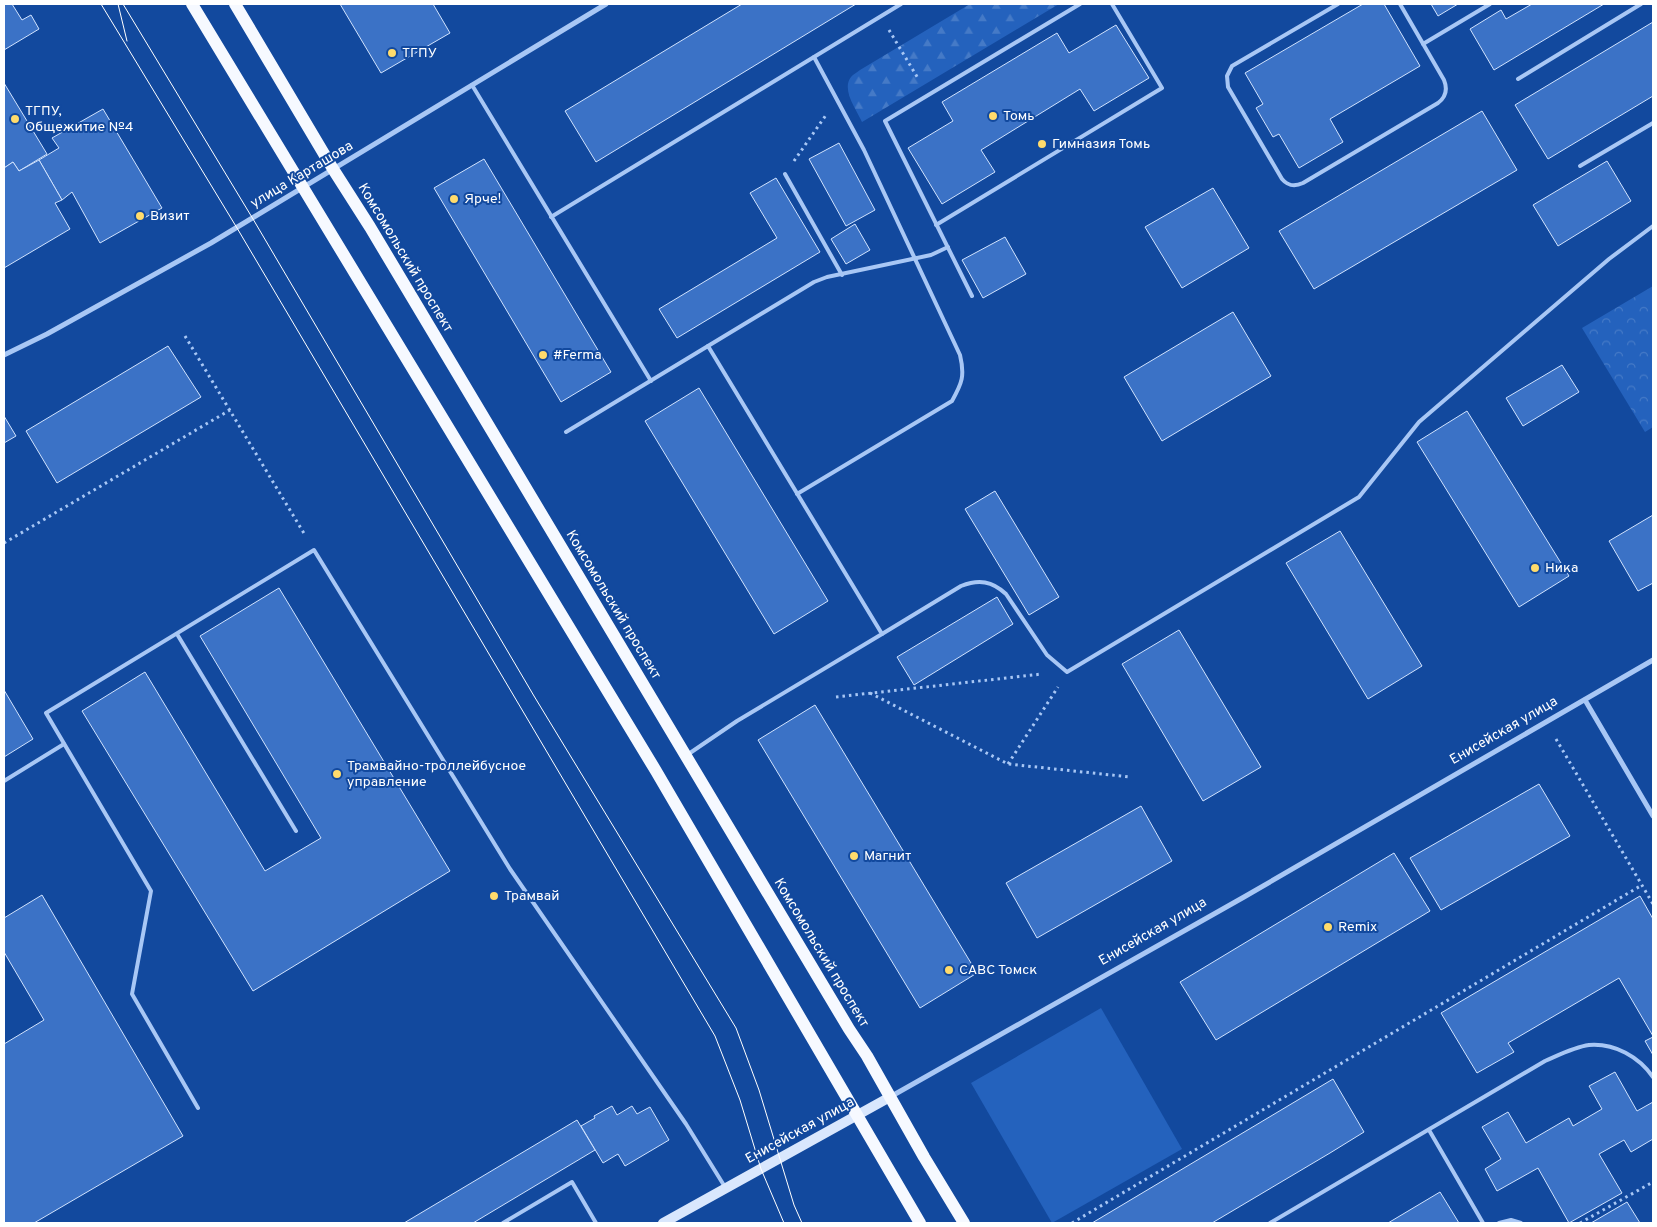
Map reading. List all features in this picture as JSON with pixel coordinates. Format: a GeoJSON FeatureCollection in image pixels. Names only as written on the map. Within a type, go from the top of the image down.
{"type":"FeatureCollection","features":[{"type":"Feature","properties":{"kind":"main road"},"geometry":{"type":"LineString","coordinates":[[192,4],[656,771],[920,1223]]}},
{"type":"Feature","properties":{"kind":"main road","name":"Комсомольский проспект"},"geometry":{"type":"LineString","coordinates":[[235,4],[333,169],[376,236],[964,1223]]}},
{"type":"Feature","properties":{"kind":"street","name":"улица Карташова"},"geometry":{"type":"LineString","coordinates":[[4,355],[47,334],[211,244],[606,4]]}},
{"type":"Feature","properties":{"kind":"street","name":"Енисейская улица"},"geometry":{"type":"LineString","coordinates":[[663,1223],[1244,897],[1653,660]]}},
{"type":"Feature","properties":{"kind":"street"},"geometry":{"type":"LineString","coordinates":[[1585,700],[1653,816]]}},
{"type":"Feature","properties":{"kind":"lane"},"geometry":{"type":"LineString","coordinates":[[550,217],[901,4]]}},
{"type":"Feature","properties":{"kind":"lane"},"geometry":{"type":"LineString","coordinates":[[972,296],[885,121],[1080,4]]}},
{"type":"Feature","properties":{"kind":"lane"},"geometry":{"type":"LineString","coordinates":[[936,225],[1162,88],[1112,4]]}},
{"type":"Feature","properties":{"kind":"lane"},"geometry":{"type":"LineString","coordinates":[[1338,4],[1232,66],[1227,76],[1228,87],[1282,179],[1289,185],[1294,186],[1302,183],[1442,100],[1445,95],[1446,85],[1400,4]]}},
{"type":"Feature","properties":{"kind":"lane"},"geometry":{"type":"LineString","coordinates":[[1423,44],[1490,4]]}},
{"type":"Feature","properties":{"kind":"lane"},"geometry":{"type":"LineString","coordinates":[[1518,79],[1641,4]]}},
{"type":"Feature","properties":{"kind":"lane"},"geometry":{"type":"LineString","coordinates":[[797,494],[952,401],[961,384],[963,370],[960,355],[864,150],[814,57]]}},
{"type":"Feature","properties":{"kind":"lane"},"geometry":{"type":"LineString","coordinates":[[472,85],[550,217],[651,381]]}},
{"type":"Feature","properties":{"kind":"lane"},"geometry":{"type":"LineString","coordinates":[[1580,166],[1653,123]]}},
{"type":"Feature","properties":{"kind":"lane"},"geometry":{"type":"LineString","coordinates":[[785,174],[842,275]]}},
{"type":"Feature","properties":{"kind":"lane"},"geometry":{"type":"LineString","coordinates":[[686,756],[737,721],[961,586],[980,581],[999,587],[1006,594],[1047,655],[1067,672],[1359,497],[1420,422],[1609,259],[1653,226]]}},
{"type":"Feature","properties":{"kind":"lane"},"geometry":{"type":"LineString","coordinates":[[566,432],[814,282],[931,255],[948,247]]}},
{"type":"Feature","properties":{"kind":"lane"},"geometry":{"type":"LineString","coordinates":[[708,346],[882,634]]}},
{"type":"Feature","properties":{"kind":"lane"},"geometry":{"type":"LineString","coordinates":[[198,1108],[132,994],[150,891],[46,713],[314,550],[510,869],[686,1124],[726,1189]]}},
{"type":"Feature","properties":{"kind":"lane"},"geometry":{"type":"LineString","coordinates":[[176,634],[296,831]]}},
{"type":"Feature","properties":{"kind":"lane"},"geometry":{"type":"LineString","coordinates":[[4,781],[64,744]]}},
{"type":"Feature","properties":{"kind":"lane"},"geometry":{"type":"LineString","coordinates":[[1270,1223],[1545,1061],[1568,1051],[1589,1045],[1607,1046],[1628,1053],[1648,1070],[1653,1077]]}},
{"type":"Feature","properties":{"kind":"lane"},"geometry":{"type":"LineString","coordinates":[[1429,1130],[1484,1223]]}},
{"type":"Feature","properties":{"kind":"lane"},"geometry":{"type":"LineString","coordinates":[[503,1223],[572,1182],[596,1223]]}},
{"type":"Feature","properties":{"kind":"lane"},"geometry":{"type":"LineString","coordinates":[[1499,1223],[1511,1220],[1521,1223]]}},
{"type":"Feature","properties":{"kind":"path"},"geometry":{"type":"LineString","coordinates":[[899,46],[928,95]]}},
{"type":"Feature","properties":{"kind":"path"},"geometry":{"type":"LineString","coordinates":[[785,174],[837,98]]}},
{"type":"Feature","properties":{"kind":"path"},"geometry":{"type":"LineString","coordinates":[[185,336],[314,550]]}},
{"type":"Feature","properties":{"kind":"path"},"geometry":{"type":"LineString","coordinates":[[4,543],[230,410]]}},
{"type":"Feature","properties":{"kind":"path"},"geometry":{"type":"LineString","coordinates":[[836,697],[1067,672]]}},
{"type":"Feature","properties":{"kind":"path"},"geometry":{"type":"LineString","coordinates":[[1008,764],[1067,672]]}},
{"type":"Feature","properties":{"kind":"path"},"geometry":{"type":"LineString","coordinates":[[870,693],[1008,764],[1130,777]]}},
{"type":"Feature","properties":{"kind":"path"},"geometry":{"type":"LineString","coordinates":[[1556,739],[1653,904]]}},
{"type":"Feature","properties":{"kind":"path"},"geometry":{"type":"LineString","coordinates":[[1072,1223],[1642,885]]}},
{"type":"Feature","properties":{"kind":"path"},"geometry":{"type":"LineString","coordinates":[[1580,1223],[1653,1182]]}},
{"type":"Feature","properties":{"kind":"green space"},"geometry":{"type":"Polygon","coordinates":[[[970,4],[1059,4],[862,122],[849,94],[848,82],[852,76],[970,4]]]}},
{"type":"Feature","properties":{"kind":"green space"},"geometry":{"type":"Polygon","coordinates":[[[1653,286],[1653,427],[1645,432],[1582,328],[1653,286]]]}},
{"type":"Feature","properties":{"kind":"green space"},"geometry":{"type":"Polygon","coordinates":[[[1101,1008],[1182,1149],[1052,1223],[971,1083],[1101,1008]]]}},
{"type":"Feature","properties":{"kind":"building"},"geometry":{"type":"Polygon","coordinates":[[[4,4],[12,4],[22,20],[31,15],[39,29],[4,50],[4,4]]]}},
{"type":"Feature","properties":{"kind":"building","name":"ТГПУ"},"geometry":{"type":"Polygon","coordinates":[[[340,4],[433,4],[450,33],[381,73],[340,4]]]}},
{"type":"Feature","properties":{"kind":"building"},"geometry":{"type":"Polygon","coordinates":[[[742,4],[856,4],[596,162],[565,111],[742,4]]]}},
{"type":"Feature","properties":{"kind":"building"},"geometry":{"type":"Polygon","coordinates":[[[1363,4],[1384,4],[1420,66],[1330,119],[1343,142],[1299,168],[1279,134],[1273,137],[1256,108],[1263,104],[1245,73],[1363,4]]]}},
{"type":"Feature","properties":{"kind":"building"},"geometry":{"type":"Polygon","coordinates":[[[1431,4],[1458,4],[1438,16],[1431,4]]]}},
{"type":"Feature","properties":{"kind":"building"},"geometry":{"type":"Polygon","coordinates":[[[1532,4],[1604,4],[1494,70],[1470,29],[1501,10],[1506,19],[1532,4]]]}},
{"type":"Feature","properties":{"kind":"building"},"geometry":{"type":"Polygon","coordinates":[[[1653,22],[1653,96],[1548,159],[1515,105],[1653,22]]]}},
{"type":"Feature","properties":{"kind":"building","name":"Томь"},"geometry":{"type":"Polygon","coordinates":[[[1116,25],[1149,78],[1094,111],[1080,89],[981,150],[995,172],[942,204],[908,148],[953,121],[942,102],[1057,33],[1069,53],[1116,25]]]}},
{"type":"Feature","properties":{"kind":"building","name":"ТГПУ, Общежитие №4"},"geometry":{"type":"Polygon","coordinates":[[[4,83],[47,154],[19,171],[13,162],[4,168],[4,83]]]}},
{"type":"Feature","properties":{"kind":"building"},"geometry":{"type":"Polygon","coordinates":[[[103,109],[162,208],[100,243],[72,192],[62,200],[39,160],[59,148],[52,138],[103,109]]]}},
{"type":"Feature","properties":{"kind":"building"},"geometry":{"type":"Polygon","coordinates":[[[1482,111],[1517,170],[1314,289],[1279,231],[1482,111]]]}},
{"type":"Feature","properties":{"kind":"building"},"geometry":{"type":"Polygon","coordinates":[[[839,143],[875,210],[846,226],[809,159],[839,143]]]}},
{"type":"Feature","properties":{"kind":"building"},"geometry":{"type":"Polygon","coordinates":[[[484,159],[611,372],[561,402],[434,188],[484,159]]]}},
{"type":"Feature","properties":{"kind":"building"},"geometry":{"type":"Polygon","coordinates":[[[39,160],[62,200],[55,203],[70,229],[4,268],[4,168],[13,162],[19,171],[39,160]]]}},
{"type":"Feature","properties":{"kind":"building"},"geometry":{"type":"Polygon","coordinates":[[[1607,161],[1631,201],[1558,246],[1533,205],[1607,161]]]}},
{"type":"Feature","properties":{"kind":"building"},"geometry":{"type":"Polygon","coordinates":[[[776,178],[820,252],[677,338],[659,309],[777,238],[750,193],[776,178]]]}},
{"type":"Feature","properties":{"kind":"building"},"geometry":{"type":"Polygon","coordinates":[[[1213,188],[1249,248],[1182,288],[1145,227],[1213,188]]]}},
{"type":"Feature","properties":{"kind":"building"},"geometry":{"type":"Polygon","coordinates":[[[855,224],[870,250],[846,264],[831,239],[855,224]]]}},
{"type":"Feature","properties":{"kind":"building"},"geometry":{"type":"Polygon","coordinates":[[[1005,237],[1026,274],[983,298],[962,260],[1005,237]]]}},
{"type":"Feature","properties":{"kind":"building"},"geometry":{"type":"Polygon","coordinates":[[[1233,312],[1271,376],[1162,441],[1124,377],[1233,312]]]}},
{"type":"Feature","properties":{"kind":"building"},"geometry":{"type":"Polygon","coordinates":[[[168,346],[201,397],[57,483],[26,431],[168,346]]]}},
{"type":"Feature","properties":{"kind":"building"},"geometry":{"type":"Polygon","coordinates":[[[1562,365],[1579,392],[1523,426],[1506,398],[1562,365]]]}},
{"type":"Feature","properties":{"kind":"building"},"geometry":{"type":"Polygon","coordinates":[[[699,388],[828,601],[774,634],[645,421],[699,388]]]}},
{"type":"Feature","properties":{"kind":"building"},"geometry":{"type":"Polygon","coordinates":[[[1467,411],[1569,576],[1519,607],[1417,442],[1467,411]]]}},
{"type":"Feature","properties":{"kind":"building"},"geometry":{"type":"Polygon","coordinates":[[[4,416],[16,436],[4,443],[4,416]]]}},
{"type":"Feature","properties":{"kind":"building"},"geometry":{"type":"Polygon","coordinates":[[[995,491],[1059,597],[1029,615],[965,509],[995,491]]]}},
{"type":"Feature","properties":{"kind":"building"},"geometry":{"type":"Polygon","coordinates":[[[1653,515],[1653,583],[1638,591],[1609,541],[1653,515]]]}},
{"type":"Feature","properties":{"kind":"building"},"geometry":{"type":"Polygon","coordinates":[[[1340,531],[1422,666],[1368,699],[1286,563],[1340,531]]]}},
{"type":"Feature","properties":{"kind":"building","name":"Трамвайно-троллейбусное управление"},"geometry":{"type":"Polygon","coordinates":[[[279,588],[450,871],[253,991],[82,711],[145,672],[265,871],[321,838],[200,636],[279,588]]]}},
{"type":"Feature","properties":{"kind":"building"},"geometry":{"type":"Polygon","coordinates":[[[997,597],[1013,624],[914,685],[897,657],[997,597]]]}},
{"type":"Feature","properties":{"kind":"building"},"geometry":{"type":"Polygon","coordinates":[[[1179,630],[1261,767],[1203,801],[1122,664],[1179,630]]]}},
{"type":"Feature","properties":{"kind":"building"},"geometry":{"type":"Polygon","coordinates":[[[4,690],[33,739],[4,757],[4,690]]]}},
{"type":"Feature","properties":{"kind":"building"},"geometry":{"type":"Polygon","coordinates":[[[815,705],[977,973],[920,1008],[758,740],[815,705]]]}},
{"type":"Feature","properties":{"kind":"building"},"geometry":{"type":"Polygon","coordinates":[[[1539,784],[1570,836],[1441,910],[1410,858],[1539,784]]]}},
{"type":"Feature","properties":{"kind":"building"},"geometry":{"type":"Polygon","coordinates":[[[1141,806],[1172,861],[1037,938],[1006,883],[1141,806]]]}},
{"type":"Feature","properties":{"kind":"building"},"geometry":{"type":"Polygon","coordinates":[[[1394,853],[1430,911],[1216,1040],[1180,982],[1394,853]]]}},
{"type":"Feature","properties":{"kind":"building"},"geometry":{"type":"Polygon","coordinates":[[[42,895],[183,1136],[34,1223],[4,1223],[4,1044],[44,1020],[4,952],[4,918],[42,895]]]}},
{"type":"Feature","properties":{"kind":"building"},"geometry":{"type":"Polygon","coordinates":[[[1640,896],[1653,919],[1653,1036],[1619,978],[1508,1043],[1514,1052],[1477,1073],[1441,1013],[1640,896]]]}},
{"type":"Feature","properties":{"kind":"building"},"geometry":{"type":"Polygon","coordinates":[[[1653,1037],[1653,1055],[1645,1041],[1653,1037]]]}},
{"type":"Feature","properties":{"kind":"building"},"geometry":{"type":"Polygon","coordinates":[[[1615,1072],[1637,1111],[1653,1102],[1653,1139],[1631,1152],[1624,1140],[1599,1154],[1622,1193],[1569,1223],[1538,1168],[1497,1191],[1485,1169],[1501,1159],[1482,1127],[1508,1112],[1526,1143],[1569,1118],[1573,1126],[1602,1109],[1589,1086],[1615,1072]]]}},
{"type":"Feature","properties":{"kind":"building"},"geometry":{"type":"Polygon","coordinates":[[[1333,1079],[1364,1132],[1330,1153],[1212,1223],[1092,1223],[1333,1079]]]}},
{"type":"Feature","properties":{"kind":"building"},"geometry":{"type":"Polygon","coordinates":[[[612,1106],[617,1115],[632,1106],[637,1114],[650,1107],[669,1140],[625,1166],[618,1154],[603,1163],[581,1126],[612,1106]]]}},
{"type":"Feature","properties":{"kind":"building"},"geometry":{"type":"Polygon","coordinates":[[[577,1120],[595,1150],[473,1223],[404,1223],[577,1120]]]}},
{"type":"Feature","properties":{"kind":"building"},"geometry":{"type":"Polygon","coordinates":[[[1440,1192],[1459,1223],[1388,1223],[1440,1192]]]}},
{"type":"Feature","properties":{"kind":"building"},"geometry":{"type":"Polygon","coordinates":[[[1627,1202],[1640,1223],[1591,1223],[1627,1202]]]}},
{"type":"Feature","properties":{"kind":"tram line"},"geometry":{"type":"LineString","coordinates":[[101,4],[237,228],[715,1036],[740,1100],[761,1169],[784,1223]]}},
{"type":"Feature","properties":{"kind":"tram line"},"geometry":{"type":"LineString","coordinates":[[118,4],[127,41]]}},
{"type":"Feature","properties":{"kind":"tram line"},"geometry":{"type":"LineString","coordinates":[[123,4],[253,219],[534,696],[736,1028],[759,1090],[794,1205],[802,1223]]}},
{"type":"Feature","properties":{"kind":"place","name":"ТГПУ"},"geometry":{"type":"Point","coordinates":[392,53]}},
{"type":"Feature","properties":{"kind":"place","name":"Томь"},"geometry":{"type":"Point","coordinates":[993,116]}},
{"type":"Feature","properties":{"kind":"place","name":"ТГПУ, Общежитие №4"},"geometry":{"type":"Point","coordinates":[15,119]}},
{"type":"Feature","properties":{"kind":"place","name":"Гимназия Томь"},"geometry":{"type":"Point","coordinates":[1042,144]}},
{"type":"Feature","properties":{"kind":"place","name":"Ярче!"},"geometry":{"type":"Point","coordinates":[454,199]}},
{"type":"Feature","properties":{"kind":"place","name":"Визит"},"geometry":{"type":"Point","coordinates":[140,216]}},
{"type":"Feature","properties":{"kind":"place","name":"#Ferma"},"geometry":{"type":"Point","coordinates":[543,355]}},
{"type":"Feature","properties":{"kind":"place","name":"Ника"},"geometry":{"type":"Point","coordinates":[1535,568]}},
{"type":"Feature","properties":{"kind":"place","name":"Трамвайно-троллейбусное управление"},"geometry":{"type":"Point","coordinates":[337,774]}},
{"type":"Feature","properties":{"kind":"place","name":"Магнит"},"geometry":{"type":"Point","coordinates":[854,856]}},
{"type":"Feature","properties":{"kind":"place","name":"Трамвай"},"geometry":{"type":"Point","coordinates":[494,896]}},
{"type":"Feature","properties":{"kind":"place","name":"Remix"},"geometry":{"type":"Point","coordinates":[1328,927]}},
{"type":"Feature","properties":{"kind":"place","name":"САВС Томск"},"geometry":{"type":"Point","coordinates":[949,970]}}]}
